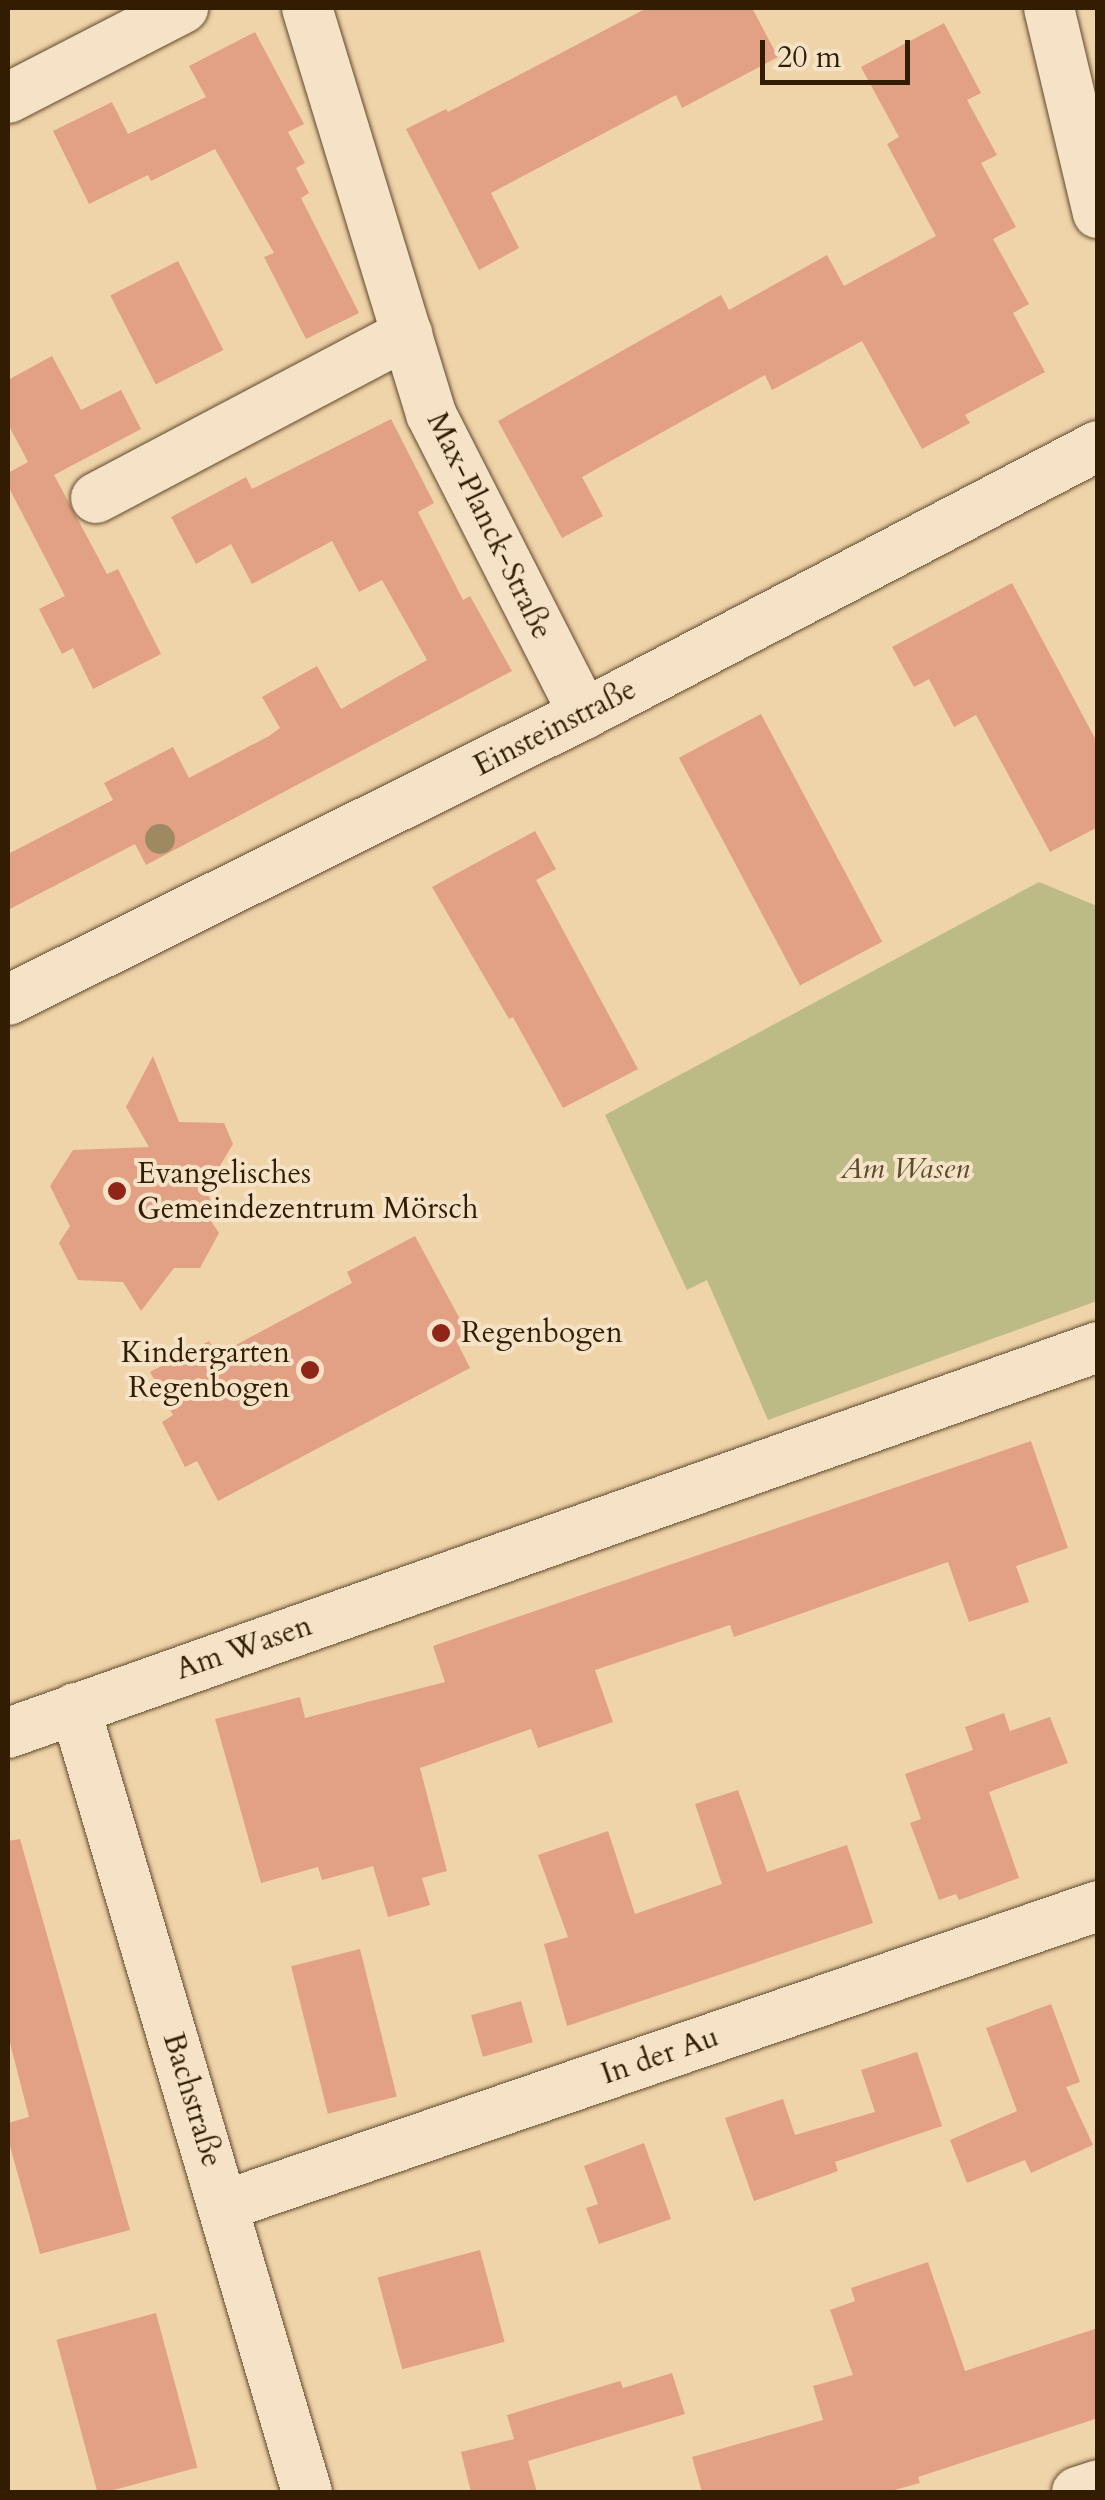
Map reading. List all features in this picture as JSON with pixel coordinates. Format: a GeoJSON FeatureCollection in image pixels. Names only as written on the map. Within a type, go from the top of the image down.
{"type":"FeatureCollection","features":[{"type":"Feature","properties":{"kind":"street"},"geometry":{"type":"LineString","coordinates":[[8,98],[183,8]]}},
{"type":"Feature","properties":{"kind":"street","name":"Max-Planck-Straße"},"geometry":{"type":"LineString","coordinates":[[308,8],[431,414],[584,714]]}},
{"type":"Feature","properties":{"kind":"street"},"geometry":{"type":"LineString","coordinates":[[1049,8],[1098,213]]}},
{"type":"Feature","properties":{"kind":"street"},"geometry":{"type":"LineString","coordinates":[[96,498],[407,334]]}},
{"type":"Feature","properties":{"kind":"street","name":"Einsteinstraße"},"geometry":{"type":"LineString","coordinates":[[8,1000],[584,714],[1098,446]]}},
{"type":"Feature","properties":{"kind":"street","name":"Am Wasen"},"geometry":{"type":"LineString","coordinates":[[10,1725],[75,1708],[1098,1347]]}},
{"type":"Feature","properties":{"kind":"street","name":"Bachstraße"},"geometry":{"type":"LineString","coordinates":[[75,1708],[307,2492]]}},
{"type":"Feature","properties":{"kind":"street","name":"In der Au"},"geometry":{"type":"LineString","coordinates":[[223,2206],[1098,1906]]}},
{"type":"Feature","properties":{"kind":"street"},"geometry":{"type":"LineString","coordinates":[[1077,2492],[1098,2485]]}},
{"type":"Feature","properties":{"kind":"green space","name":"Am Wasen"},"geometry":{"type":"Polygon","coordinates":[[[1039,882],[1097,906],[1097,1301],[768,1420],[707,1280],[687,1290],[605,1115],[1039,882]]]}},
{"type":"Feature","properties":{"kind":"building"},"geometry":{"type":"Polygon","coordinates":[[[647,8],[752,8],[778,57],[682,108],[676,95],[491,193],[519,248],[479,270],[406,129],[446,109],[448,112],[647,8]]]}},
{"type":"Feature","properties":{"kind":"building"},"geometry":{"type":"Polygon","coordinates":[[[944,23],[981,93],[967,100],[997,155],[981,163],[1016,227],[993,239],[1029,304],[1013,313],[1045,372],[965,415],[970,423],[922,449],[862,341],[772,390],[765,375],[582,477],[603,516],[562,538],[498,421],[721,295],[729,310],[827,255],[844,286],[936,236],[887,144],[899,137],[861,67],[944,23]]]}},
{"type":"Feature","properties":{"kind":"building"},"geometry":{"type":"Polygon","coordinates":[[[255,32],[304,124],[288,132],[305,163],[296,168],[309,193],[301,198],[359,313],[306,339],[264,257],[274,253],[215,149],[151,181],[148,175],[89,204],[53,131],[112,102],[128,134],[206,97],[189,66],[255,32]]]}},
{"type":"Feature","properties":{"kind":"building"},"geometry":{"type":"Polygon","coordinates":[[[178,261],[223,350],[156,385],[110,296],[178,261]]]}},
{"type":"Feature","properties":{"kind":"building"},"geometry":{"type":"Polygon","coordinates":[[[52,356],[81,410],[121,390],[141,429],[54,475],[107,574],[118,569],[161,654],[93,689],[73,648],[62,654],[39,609],[65,596],[8,486],[8,473],[28,462],[8,424],[8,380],[52,356]]]}},
{"type":"Feature","properties":{"kind":"building"},"geometry":{"type":"Polygon","coordinates":[[[391,419],[434,503],[418,512],[463,600],[470,596],[512,671],[146,865],[135,844],[8,910],[8,854],[113,800],[104,783],[173,747],[189,778],[269,736],[280,728],[262,697],[317,666],[341,709],[427,660],[382,580],[359,592],[332,541],[252,584],[231,544],[196,564],[171,517],[246,477],[252,489],[391,419]]]}},
{"type":"Feature","properties":{"kind":"building"},"geometry":{"type":"Polygon","coordinates":[[[1012,583],[1098,744],[1098,827],[1050,852],[976,715],[954,727],[929,679],[914,687],[892,647],[1012,583]]]}},
{"type":"Feature","properties":{"kind":"building"},"geometry":{"type":"Polygon","coordinates":[[[761,714],[882,942],[800,985],[679,758],[761,714]]]}},
{"type":"Feature","properties":{"kind":"building"},"geometry":{"type":"Polygon","coordinates":[[[535,831],[556,869],[536,880],[638,1069],[563,1108],[513,1017],[509,1019],[432,887],[535,831]]]}},
{"type":"Feature","properties":{"kind":"building","name":"Evangelisches Gemeindezentrum Mörsch"},"geometry":{"type":"Polygon","coordinates":[[[153,1056],[179,1122],[224,1123],[233,1144],[206,1189],[218,1218],[211,1221],[219,1233],[200,1268],[174,1268],[141,1311],[123,1282],[78,1280],[59,1243],[70,1226],[50,1186],[73,1150],[149,1147],[126,1107],[153,1056]]]}},
{"type":"Feature","properties":{"kind":"building","name":"Kindergarten Regenbogen"},"geometry":{"type":"Polygon","coordinates":[[[415,1236],[468,1334],[456,1340],[470,1368],[218,1501],[197,1461],[185,1467],[162,1422],[173,1415],[150,1372],[209,1341],[217,1355],[352,1283],[347,1272],[415,1236]]]}},
{"type":"Feature","properties":{"kind":"building"},"geometry":{"type":"Polygon","coordinates":[[[1031,1441],[1068,1548],[1016,1566],[1029,1602],[969,1622],[948,1562],[734,1637],[730,1625],[595,1670],[613,1722],[538,1748],[531,1729],[420,1768],[447,1871],[422,1878],[430,1905],[388,1917],[373,1866],[322,1880],[318,1867],[261,1883],[215,1719],[300,1697],[305,1718],[445,1682],[433,1646],[1031,1441]]]}},
{"type":"Feature","properties":{"kind":"building"},"geometry":{"type":"Polygon","coordinates":[[[1004,1713],[1010,1731],[1050,1717],[1068,1763],[989,1792],[1019,1878],[959,1900],[956,1894],[939,1900],[910,1823],[921,1819],[905,1774],[973,1750],[965,1727],[1004,1713]]]}},
{"type":"Feature","properties":{"kind":"building"},"geometry":{"type":"Polygon","coordinates":[[[738,1790],[767,1872],[847,1845],[873,1923],[567,2026],[544,1944],[568,1937],[538,1855],[608,1831],[635,1914],[722,1884],[695,1804],[738,1790]]]}},
{"type":"Feature","properties":{"kind":"building"},"geometry":{"type":"Polygon","coordinates":[[[20,1839],[130,2230],[40,2254],[8,2139],[8,2123],[29,2117],[8,2035],[8,1841],[20,1839]]]}},
{"type":"Feature","properties":{"kind":"building"},"geometry":{"type":"Polygon","coordinates":[[[360,1949],[397,2096],[328,2114],[291,1966],[360,1949]]]}},
{"type":"Feature","properties":{"kind":"building"},"geometry":{"type":"Polygon","coordinates":[[[521,2001],[533,2042],[483,2057],[471,2015],[521,2001]]]}},
{"type":"Feature","properties":{"kind":"building"},"geometry":{"type":"Polygon","coordinates":[[[1051,2004],[1080,2082],[1066,2087],[1093,2145],[1031,2173],[1025,2160],[967,2183],[950,2140],[1017,2111],[986,2028],[1051,2004]]]}},
{"type":"Feature","properties":{"kind":"building"},"geometry":{"type":"Polygon","coordinates":[[[917,2052],[942,2126],[835,2162],[838,2171],[754,2201],[725,2118],[783,2099],[795,2135],[875,2112],[861,2070],[917,2052]]]}},
{"type":"Feature","properties":{"kind":"building"},"geometry":{"type":"Polygon","coordinates":[[[644,2143],[671,2219],[599,2244],[586,2208],[598,2204],[584,2166],[644,2143]]]}},
{"type":"Feature","properties":{"kind":"building"},"geometry":{"type":"Polygon","coordinates":[[[480,2250],[505,2342],[402,2369],[378,2277],[480,2250]]]}},
{"type":"Feature","properties":{"kind":"building"},"geometry":{"type":"Polygon","coordinates":[[[928,2262],[965,2371],[1098,2328],[1098,2418],[918,2477],[920,2483],[887,2492],[702,2492],[692,2457],[823,2420],[813,2386],[853,2375],[830,2310],[855,2301],[851,2288],[928,2262]]]}},
{"type":"Feature","properties":{"kind":"building"},"geometry":{"type":"Polygon","coordinates":[[[156,2313],[197,2468],[97,2492],[57,2340],[156,2313]]]}},
{"type":"Feature","properties":{"kind":"building"},"geometry":{"type":"Polygon","coordinates":[[[672,2373],[685,2414],[528,2461],[537,2492],[471,2492],[461,2452],[514,2439],[507,2415],[620,2381],[623,2388],[672,2373]]]}},
{"type":"Feature","properties":{"kind":"place","name":"Evangelisches Gemeindezentrum Mörsch"},"geometry":{"type":"Point","coordinates":[117,1191]}},
{"type":"Feature","properties":{"kind":"place","name":"Regenbogen"},"geometry":{"type":"Point","coordinates":[441,1333]}},
{"type":"Feature","properties":{"kind":"place","name":"Kindergarten Regenbogen"},"geometry":{"type":"Point","coordinates":[310,1370]}}]}
